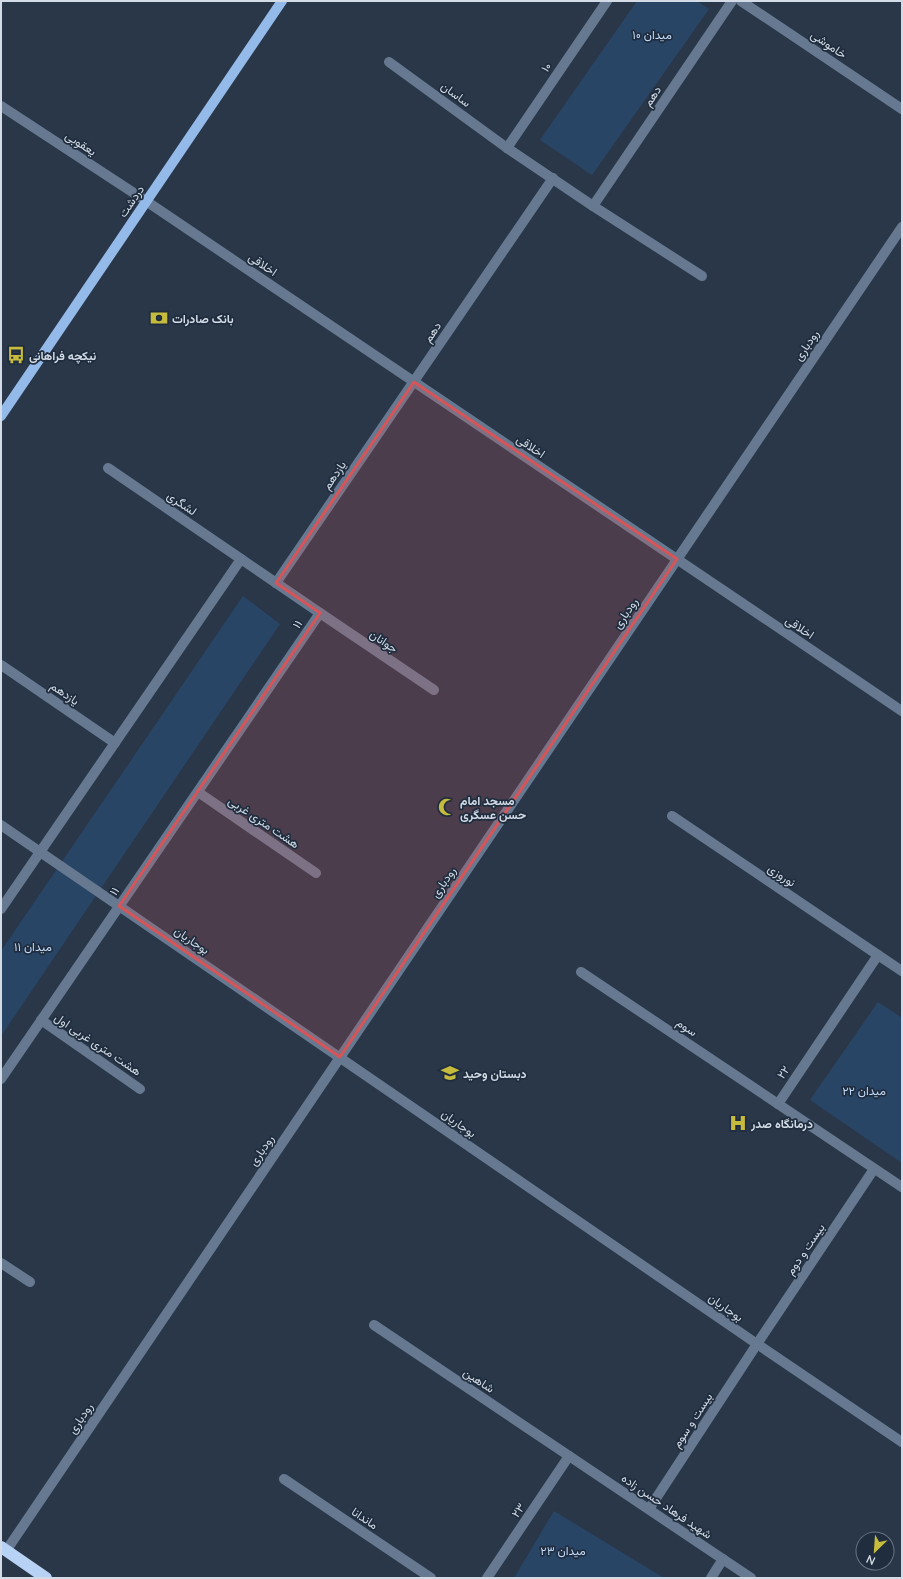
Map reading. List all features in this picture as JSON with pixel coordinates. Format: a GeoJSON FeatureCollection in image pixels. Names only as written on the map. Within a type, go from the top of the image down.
{"type":"FeatureCollection","features":[{"type":"Feature","properties":{"kind":"highway"},"geometry":{"type":"LineString","coordinates":[[3,1549],[46,1578]]}},
{"type":"Feature","properties":{"kind":"main road","name":"دردشت"},"geometry":{"type":"LineString","coordinates":[[1,416],[282,1]]}},
{"type":"Feature","properties":{"kind":"street","name":"۱۰"},"geometry":{"type":"LineString","coordinates":[[507,148],[607,1]]}},
{"type":"Feature","properties":{"kind":"street","name":"دهم"},"geometry":{"type":"LineString","coordinates":[[593,206],[732,1]]}},
{"type":"Feature","properties":{"kind":"street","name":"خاموشی"},"geometry":{"type":"LineString","coordinates":[[741,1],[902,109]]}},
{"type":"Feature","properties":{"kind":"street","name":"ساسان"},"geometry":{"type":"LineString","coordinates":[[389,62],[507,148],[593,206]]}},
{"type":"Feature","properties":{"kind":"street","name":"یعقوبی"},"geometry":{"type":"LineString","coordinates":[[1,106],[146,202]]}},
{"type":"Feature","properties":{"kind":"street","name":"دهم"},"geometry":{"type":"LineString","coordinates":[[414,382],[553,178]]}},
{"type":"Feature","properties":{"kind":"street","name":"اخلاقی"},"geometry":{"type":"LineString","coordinates":[[146,202],[902,711]]}},
{"type":"Feature","properties":{"kind":"street"},"geometry":{"type":"LineString","coordinates":[[593,206],[702,276]]}},
{"type":"Feature","properties":{"kind":"street","name":"رودباری"},"geometry":{"type":"LineString","coordinates":[[3,1549],[340,1057],[902,227]]}},
{"type":"Feature","properties":{"kind":"street","name":"یازدهم"},"geometry":{"type":"LineString","coordinates":[[276,583],[414,382]]}},
{"type":"Feature","properties":{"kind":"street","name":"لشگری"},"geometry":{"type":"LineString","coordinates":[[108,468],[241,559]]}},
{"type":"Feature","properties":{"kind":"street"},"geometry":{"type":"LineString","coordinates":[[1,909],[241,559],[320,613]]}},
{"type":"Feature","properties":{"kind":"street","name":"جوانان"},"geometry":{"type":"LineString","coordinates":[[320,613],[434,690]]}},
{"type":"Feature","properties":{"kind":"street","name":"۱۱"},"geometry":{"type":"LineString","coordinates":[[1,1079],[320,613]]}},
{"type":"Feature","properties":{"kind":"street","name":"یازدهم"},"geometry":{"type":"LineString","coordinates":[[1,665],[115,743]]}},
{"type":"Feature","properties":{"kind":"street","name":"هشت متری غربی"},"geometry":{"type":"LineString","coordinates":[[198,792],[316,873]]}},
{"type":"Feature","properties":{"kind":"street","name":"نوروزی"},"geometry":{"type":"LineString","coordinates":[[672,816],[878,955]]}},
{"type":"Feature","properties":{"kind":"street","name":"بوجاریان"},"geometry":{"type":"LineString","coordinates":[[1,825],[902,1442]]}},
{"type":"Feature","properties":{"kind":"street"},"geometry":{"type":"LineString","coordinates":[[878,955],[902,971]]}},
{"type":"Feature","properties":{"kind":"street","name":"۲۲"},"geometry":{"type":"LineString","coordinates":[[778,1104],[878,955]]}},
{"type":"Feature","properties":{"kind":"street","name":"سوم"},"geometry":{"type":"LineString","coordinates":[[581,972],[778,1104]]}},
{"type":"Feature","properties":{"kind":"street","name":"هشت متری غربی اول"},"geometry":{"type":"LineString","coordinates":[[41,1020],[140,1088]]}},
{"type":"Feature","properties":{"kind":"street"},"geometry":{"type":"LineString","coordinates":[[778,1104],[902,1187]]}},
{"type":"Feature","properties":{"kind":"street","name":"بیست و دوم"},"geometry":{"type":"LineString","coordinates":[[757,1344],[874,1169]]}},
{"type":"Feature","properties":{"kind":"street"},"geometry":{"type":"LineString","coordinates":[[1,1263],[30,1282]]}},
{"type":"Feature","properties":{"kind":"street","name":"شاهین"},"geometry":{"type":"LineString","coordinates":[[374,1325],[569,1456]]}},
{"type":"Feature","properties":{"kind":"street","name":"بیست و سوم"},"geometry":{"type":"LineString","coordinates":[[649,1509],[757,1344]]}},
{"type":"Feature","properties":{"kind":"street","name":"شهید فرهاد حسن زاده"},"geometry":{"type":"LineString","coordinates":[[569,1456],[751,1578]]}},
{"type":"Feature","properties":{"kind":"street","name":"۲۳"},"geometry":{"type":"LineString","coordinates":[[487,1578],[569,1456]]}},
{"type":"Feature","properties":{"kind":"street","name":"ماندانا"},"geometry":{"type":"LineString","coordinates":[[284,1479],[431,1578]]}},
{"type":"Feature","properties":{"kind":"street"},"geometry":{"type":"LineString","coordinates":[[711,1578],[723,1559]]}},
{"type":"Feature","properties":{"kind":"highlighted area"},"geometry":{"type":"Polygon","coordinates":[[[414,382],[677,559],[340,1057],[119,906],[320,613],[276,583],[414,382]]]}},
{"type":"Feature","properties":{"kind":"green space","name":"میدان ۱۰"},"geometry":{"type":"Polygon","coordinates":[[[637,1],[697,1],[709,9],[592,175],[540,140],[637,1]]]}},
{"type":"Feature","properties":{"kind":"green space","name":"میدان ۱۱"},"geometry":{"type":"Polygon","coordinates":[[[243,596],[280,624],[1,1036],[1,951],[243,596]]]}},
{"type":"Feature","properties":{"kind":"green space","name":"میدان ۲۲"},"geometry":{"type":"Polygon","coordinates":[[[878,1002],[902,1018],[902,1163],[810,1100],[878,1002]]]}},
{"type":"Feature","properties":{"kind":"green space","name":"میدان ۲۳"},"geometry":{"type":"Polygon","coordinates":[[[554,1511],[664,1578],[514,1578],[554,1511]]]}},
{"type":"Feature","properties":{"kind":"place","name":"بانک صادرات"},"geometry":{"type":"Point","coordinates":[159,318]}},
{"type":"Feature","properties":{"kind":"place","name":"نیکچه فراهانی"},"geometry":{"type":"Point","coordinates":[16,355]}},
{"type":"Feature","properties":{"kind":"place","name":"مسجد امام حسن عسگری"},"geometry":{"type":"Point","coordinates":[447,807]}},
{"type":"Feature","properties":{"kind":"place","name":"دبستان وحید"},"geometry":{"type":"Point","coordinates":[450,1073]}},
{"type":"Feature","properties":{"kind":"place","name":"درمانگاه صدر"},"geometry":{"type":"Point","coordinates":[738,1123]}}]}
